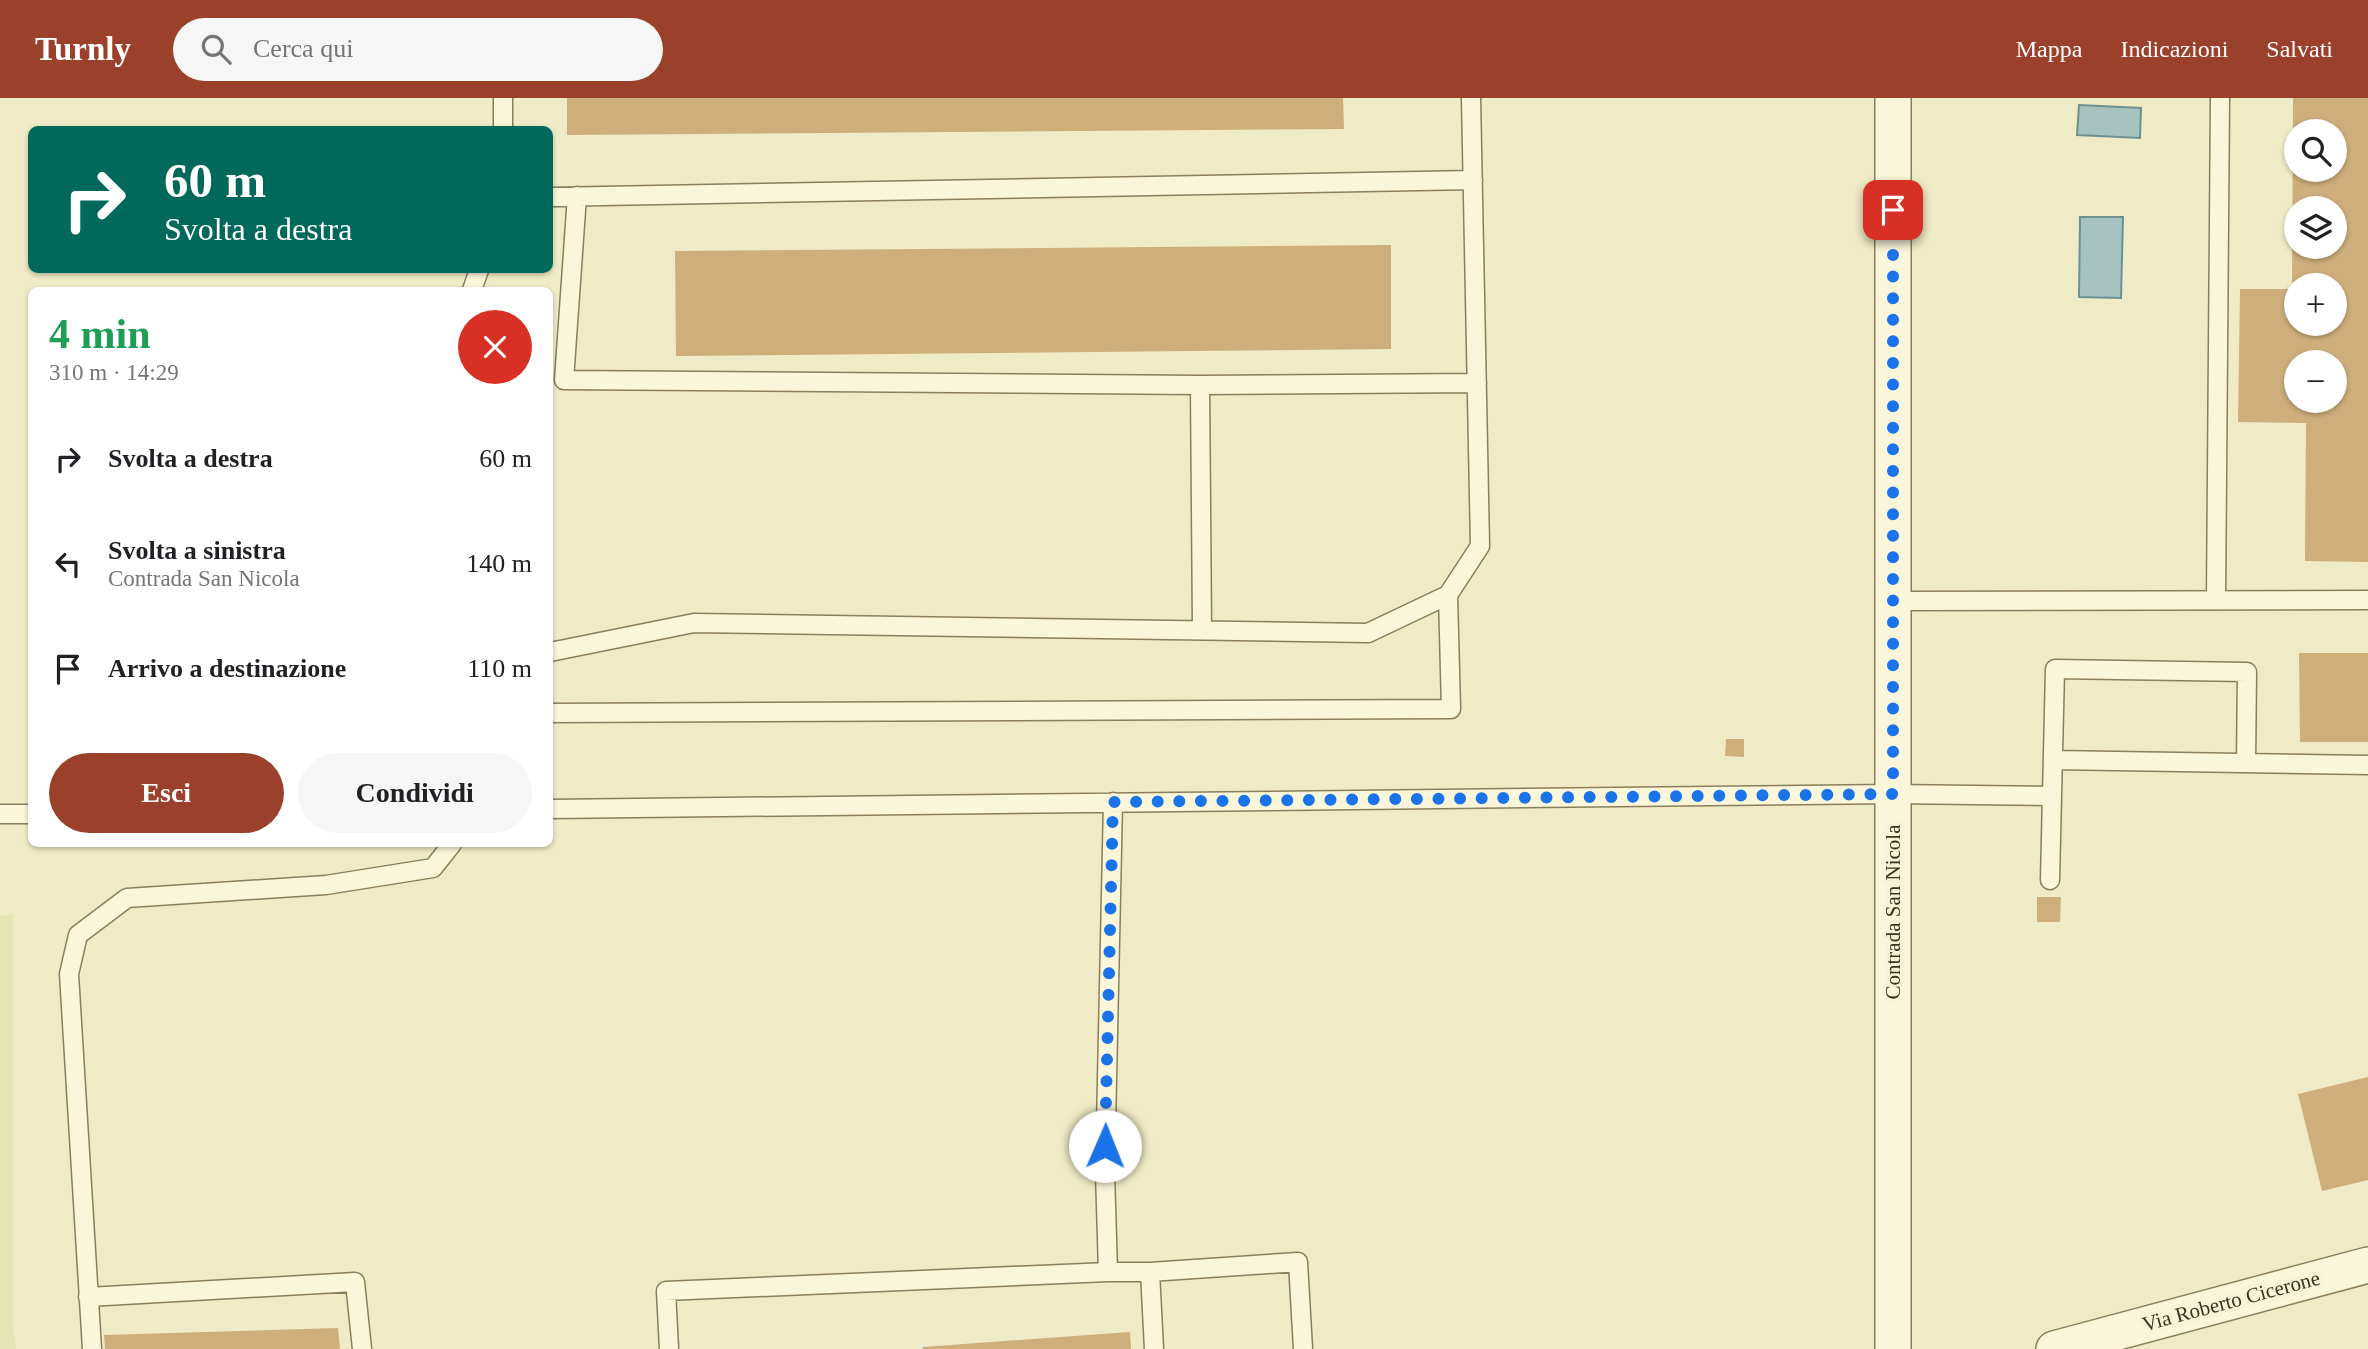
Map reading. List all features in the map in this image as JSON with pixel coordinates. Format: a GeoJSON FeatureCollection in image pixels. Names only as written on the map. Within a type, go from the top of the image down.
{"type":"FeatureCollection","features":[{"type":"Feature","properties":{"kind":"street","name":"Contrada San Nicola"},"geometry":{"type":"LineString","coordinates":[[1893,98],[1893,1349]]}},
{"type":"Feature","properties":{"kind":"street","name":"Via Roberto Cicerone"},"geometry":{"type":"LineString","coordinates":[[2054,1349],[2368,1265]]}},
{"type":"Feature","properties":{"kind":"lane"},"geometry":{"type":"LineString","coordinates":[[503,98],[503,126]]}},
{"type":"Feature","properties":{"kind":"lane"},"geometry":{"type":"LineString","coordinates":[[553,651],[694,623],[1368,632],[1448,595],[1480,546],[1471,98]]}},
{"type":"Feature","properties":{"kind":"lane"},"geometry":{"type":"LineString","coordinates":[[2216,600],[2220,98]]}},
{"type":"Feature","properties":{"kind":"lane"},"geometry":{"type":"LineString","coordinates":[[553,197],[1473,180]]}},
{"type":"Feature","properties":{"kind":"lane"},"geometry":{"type":"LineString","coordinates":[[577,196],[565,380],[1200,385],[1477,383]]}},
{"type":"Feature","properties":{"kind":"lane"},"geometry":{"type":"LineString","coordinates":[[1200,385],[1202,630]]}},
{"type":"Feature","properties":{"kind":"lane"},"geometry":{"type":"LineString","coordinates":[[553,713],[1451,709],[1448,595]]}},
{"type":"Feature","properties":{"kind":"lane"},"geometry":{"type":"LineString","coordinates":[[1893,601],[2368,600]]}},
{"type":"Feature","properties":{"kind":"lane"},"geometry":{"type":"LineString","coordinates":[[2050,880],[2054,669],[2247,672],[2246,763]]}},
{"type":"Feature","properties":{"kind":"lane"},"geometry":{"type":"LineString","coordinates":[[2053,760],[2368,765]]}},
{"type":"Feature","properties":{"kind":"lane"},"geometry":{"type":"LineString","coordinates":[[553,809],[1893,794],[2052,796]]}},
{"type":"Feature","properties":{"kind":"lane"},"geometry":{"type":"LineString","coordinates":[[1108,1272],[1105,1172],[1113,802]]}},
{"type":"Feature","properties":{"kind":"lane"},"geometry":{"type":"LineString","coordinates":[[0,814],[28,814]]}},
{"type":"Feature","properties":{"kind":"lane"},"geometry":{"type":"LineString","coordinates":[[92,1349],[69,974],[78,934],[127,898],[326,886],[433,868],[450,847]]}},
{"type":"Feature","properties":{"kind":"lane"},"geometry":{"type":"LineString","coordinates":[[669,1349],[666,1291],[1150,1272],[1298,1262],[1303,1349]]}},
{"type":"Feature","properties":{"kind":"lane"},"geometry":{"type":"LineString","coordinates":[[1150,1272],[1154,1349]]}},
{"type":"Feature","properties":{"kind":"lane"},"geometry":{"type":"LineString","coordinates":[[88,1297],[355,1282],[362,1349]]}},
{"type":"Feature","properties":{"kind":"green space"},"geometry":{"type":"Polygon","coordinates":[[[13,914],[13,1327],[16,1349],[0,1349],[0,916],[13,914]]]}},
{"type":"Feature","properties":{"kind":"water"},"geometry":{"type":"Polygon","coordinates":[[[2079,105],[2141,108],[2140,138],[2077,135],[2079,105]]]}},
{"type":"Feature","properties":{"kind":"water"},"geometry":{"type":"Polygon","coordinates":[[[2080,217],[2123,217],[2121,298],[2079,297],[2080,217]]]}},
{"type":"Feature","properties":{"kind":"building"},"geometry":{"type":"Polygon","coordinates":[[[567,98],[1343,98],[1344,129],[567,135],[567,98]]]}},
{"type":"Feature","properties":{"kind":"building"},"geometry":{"type":"Polygon","coordinates":[[[2293,98],[2368,98],[2368,562],[2305,561],[2306,423],[2238,422],[2240,289],[2284,289],[2284,336],[2347,336],[2347,273],[2292,273],[2292,259],[2347,259],[2347,196],[2292,196],[2293,182],[2347,182],[2347,119],[2293,119],[2293,98]]]}},
{"type":"Feature","properties":{"kind":"building"},"geometry":{"type":"Polygon","coordinates":[[[1391,245],[1391,349],[676,356],[675,251],[1391,245]]]}},
{"type":"Feature","properties":{"kind":"building"},"geometry":{"type":"Polygon","coordinates":[[[2299,653],[2368,653],[2368,742],[2300,742],[2299,653]]]}},
{"type":"Feature","properties":{"kind":"building"},"geometry":{"type":"Polygon","coordinates":[[[1726,739],[1744,739],[1744,757],[1725,756],[1726,739]]]}},
{"type":"Feature","properties":{"kind":"building"},"geometry":{"type":"Polygon","coordinates":[[[2037,897],[2061,897],[2060,922],[2037,922],[2037,897]]]}},
{"type":"Feature","properties":{"kind":"building"},"geometry":{"type":"Polygon","coordinates":[[[2368,1077],[2368,1180],[2322,1191],[2298,1094],[2368,1077]]]}},
{"type":"Feature","properties":{"kind":"building"},"geometry":{"type":"Polygon","coordinates":[[[338,1328],[340,1349],[105,1349],[104,1335],[338,1328]]]}},
{"type":"Feature","properties":{"kind":"building"},"geometry":{"type":"Polygon","coordinates":[[[1130,1332],[1131,1349],[923,1349],[923,1347],[1130,1332]]]}},
{"type":"Feature","properties":{"kind":"route"},"geometry":{"type":"LineString","coordinates":[[1105,1146],[1113,802],[1893,794],[1893,210]]}}]}
